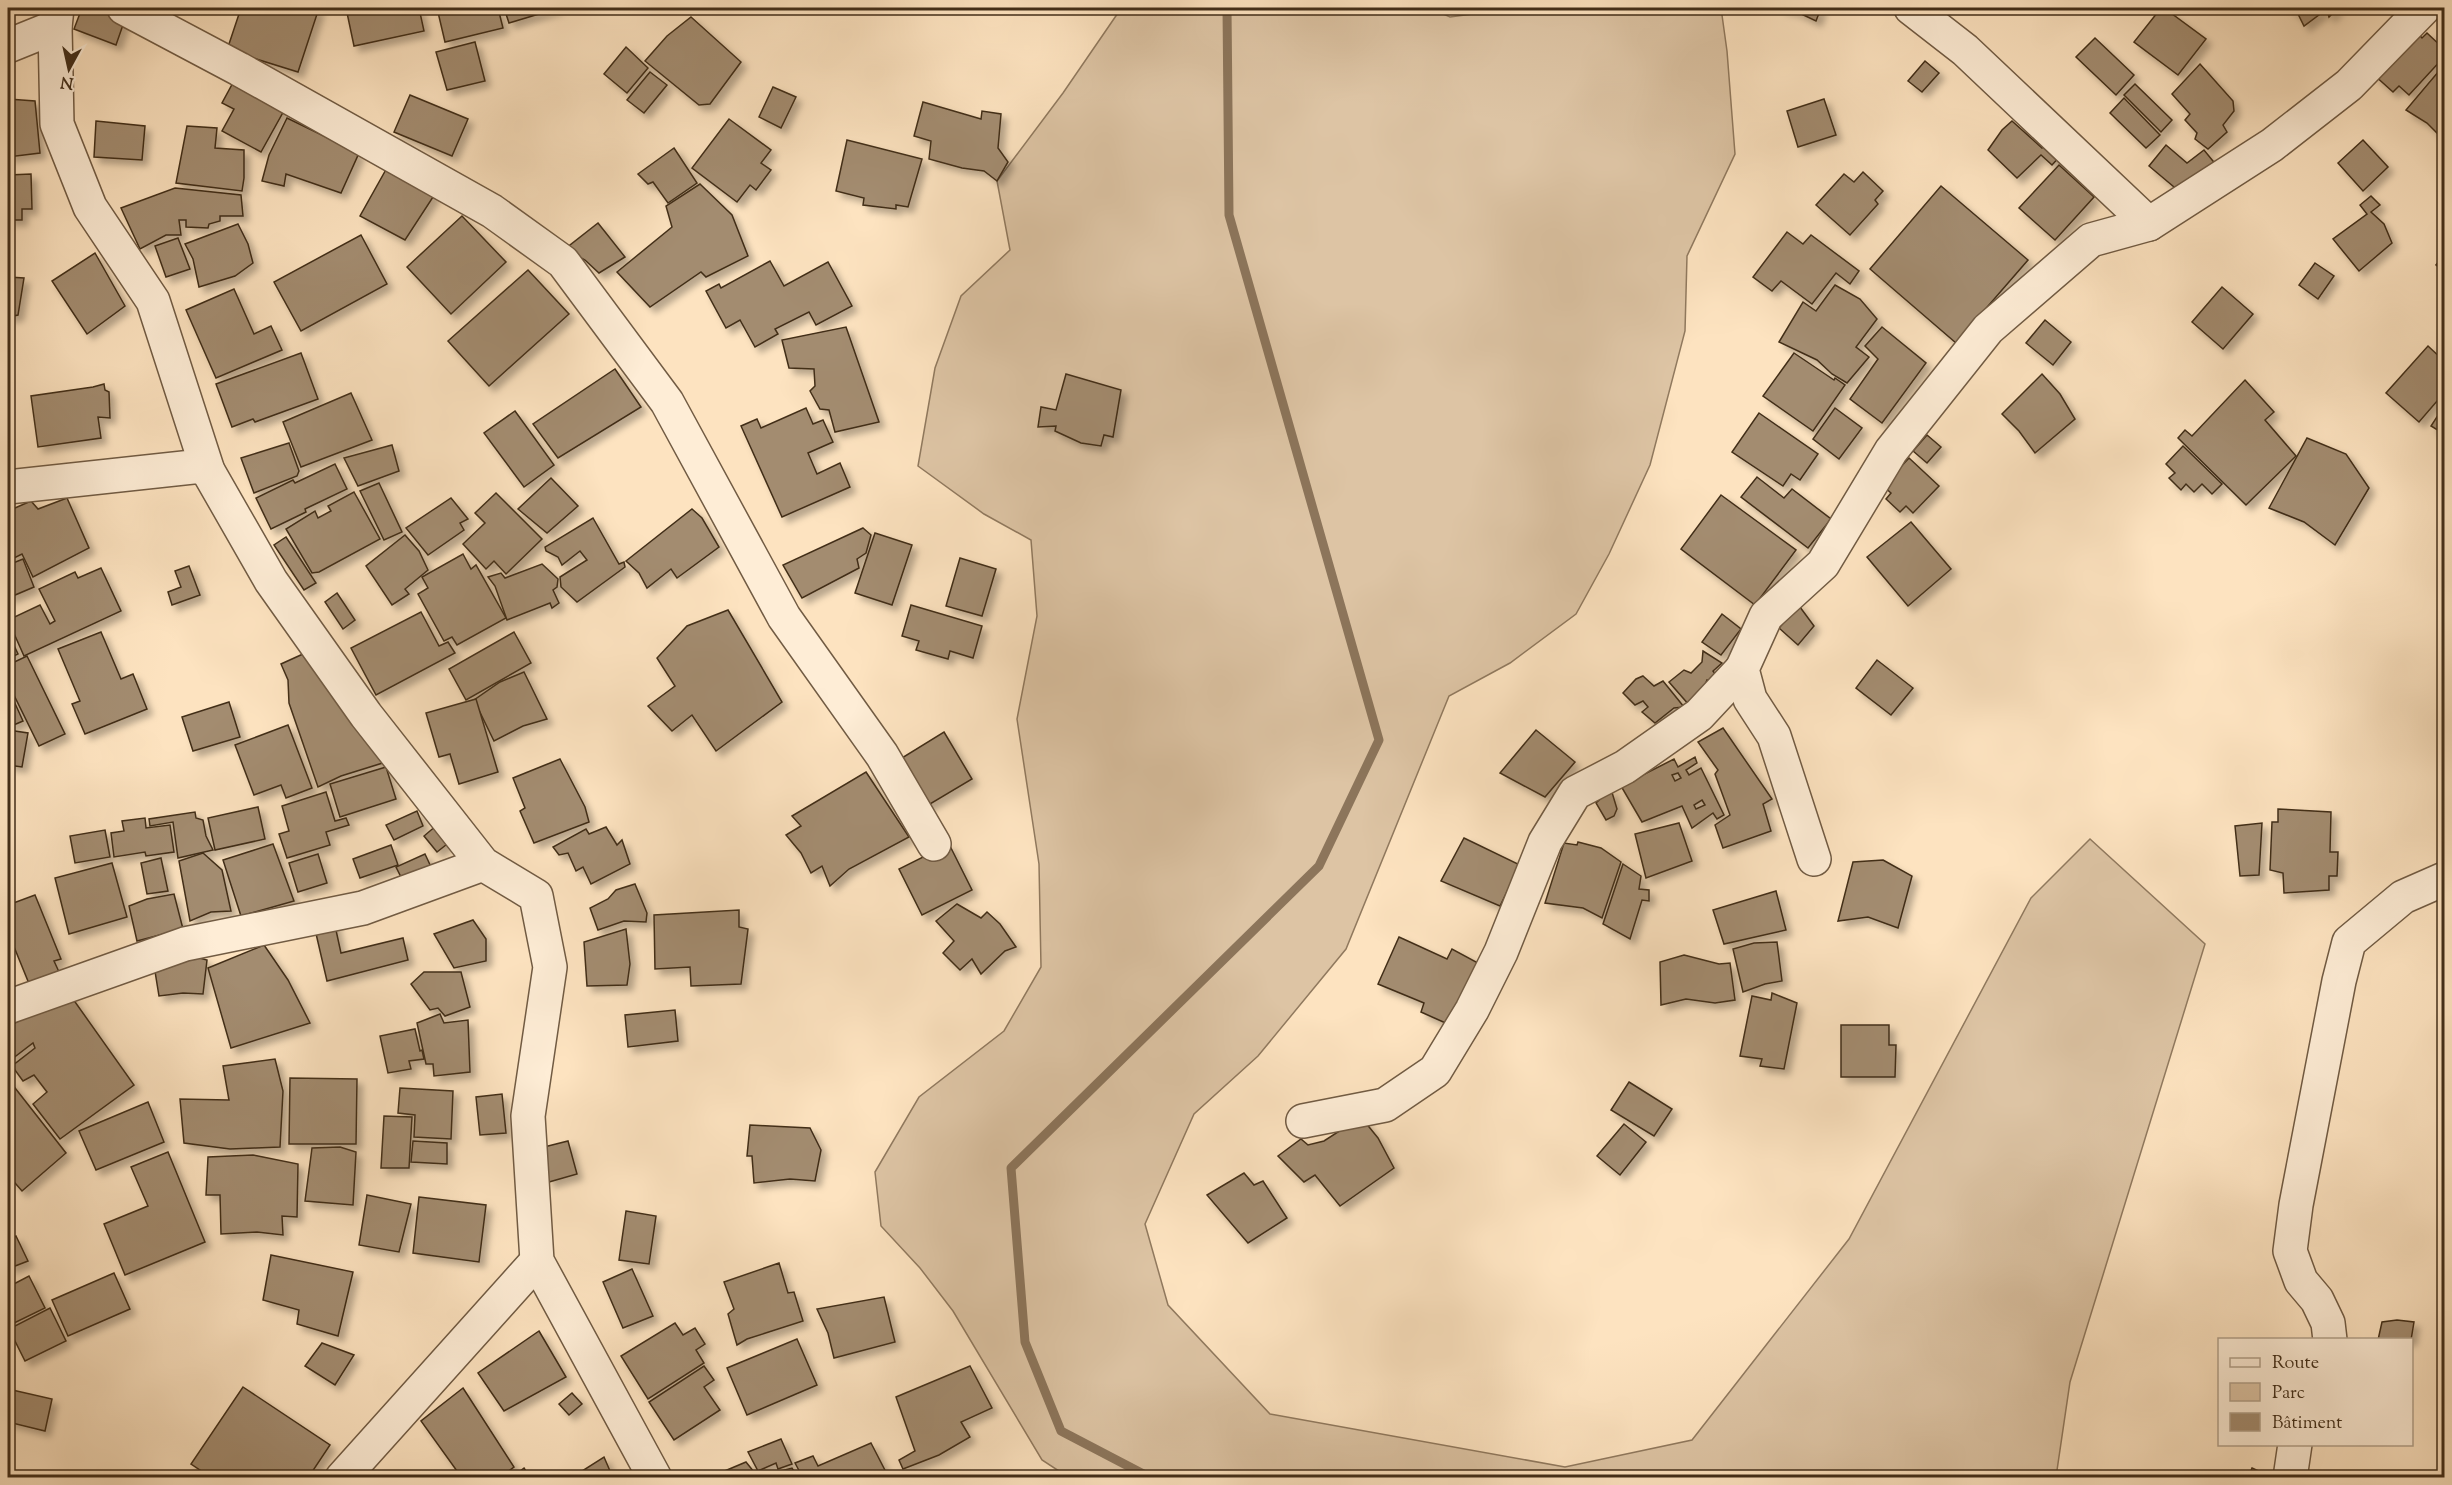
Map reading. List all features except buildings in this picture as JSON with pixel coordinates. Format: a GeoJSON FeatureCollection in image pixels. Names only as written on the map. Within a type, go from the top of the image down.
{"type":"FeatureCollection","features":[{"type":"Feature","properties":{"kind":"street"},"geometry":{"type":"LineString","coordinates":[[124,8],[239,69],[492,211],[563,262],[667,402],[784,617],[882,755],[934,844]]}},
{"type":"Feature","properties":{"kind":"street"},"geometry":{"type":"LineString","coordinates":[[1911,8],[1965,50],[2149,224]]}},
{"type":"Feature","properties":{"kind":"street"},"geometry":{"type":"LineString","coordinates":[[1303,1121],[1385,1105],[1435,1071],[1472,1010],[1501,952],[1545,842],[1575,793],[1624,767],[1699,716],[1742,669],[1766,616],[1823,564],[1892,451],[1988,329],[2091,240],[2149,224],[2272,145],[2349,85],[2424,8]]}},
{"type":"Feature","properties":{"kind":"street"},"geometry":{"type":"LineString","coordinates":[[8,46],[56,17]]}},
{"type":"Feature","properties":{"kind":"street"},"geometry":{"type":"LineString","coordinates":[[56,17],[57,124],[90,207],[153,301],[208,471],[271,581],[366,715],[483,864],[536,896],[550,967],[528,1116],[537,1261],[655,1478]]}},
{"type":"Feature","properties":{"kind":"street"},"geometry":{"type":"LineString","coordinates":[[8,487],[202,466],[208,471]]}},
{"type":"Feature","properties":{"kind":"street"},"geometry":{"type":"LineString","coordinates":[[1742,669],[1750,699],[1774,736],[1814,859]]}},
{"type":"Feature","properties":{"kind":"street"},"geometry":{"type":"LineString","coordinates":[[8,1007],[185,944],[363,908],[483,864]]}},
{"type":"Feature","properties":{"kind":"street"},"geometry":{"type":"LineString","coordinates":[[2330,1338],[2328,1323],[2317,1299],[2301,1281],[2290,1251],[2339,981],[2349,942],[2403,897],[2445,879]]}},
{"type":"Feature","properties":{"kind":"street"},"geometry":{"type":"LineString","coordinates":[[342,1478],[537,1261]]}},
{"type":"Feature","properties":{"kind":"street"},"geometry":{"type":"LineString","coordinates":[[2290,1478],[2295,1446]]}},
{"type":"Feature","properties":{"kind":"green space"},"geometry":{"type":"Polygon","coordinates":[[[1127,8],[1430,8],[1450,17],[1518,8],[1721,8],[1727,51],[1735,154],[1687,256],[1685,331],[1650,465],[1609,554],[1576,614],[1510,663],[1449,696],[1346,949],[1258,1056],[1194,1114],[1145,1224],[1168,1305],[1270,1414],[1565,1467],[1692,1440],[1849,1239],[2031,898],[2090,839],[2205,944],[2070,1382],[2056,1477],[1068,1477],[1042,1460],[953,1311],[920,1268],[881,1226],[875,1172],[919,1097],[1004,1031],[1041,967],[1039,864],[1017,719],[1037,616],[1031,540],[984,514],[918,466],[935,368],[961,296],[1010,250],[997,181],[1063,93],[1120,10],[1127,8]]]}},
{"type":"Feature","properties":{"kind":"waterway"},"geometry":{"type":"LineString","coordinates":[[1151,1478],[1061,1431],[1025,1342],[1011,1168],[1319,866],[1379,740],[1229,215],[1227,8]]}}]}
